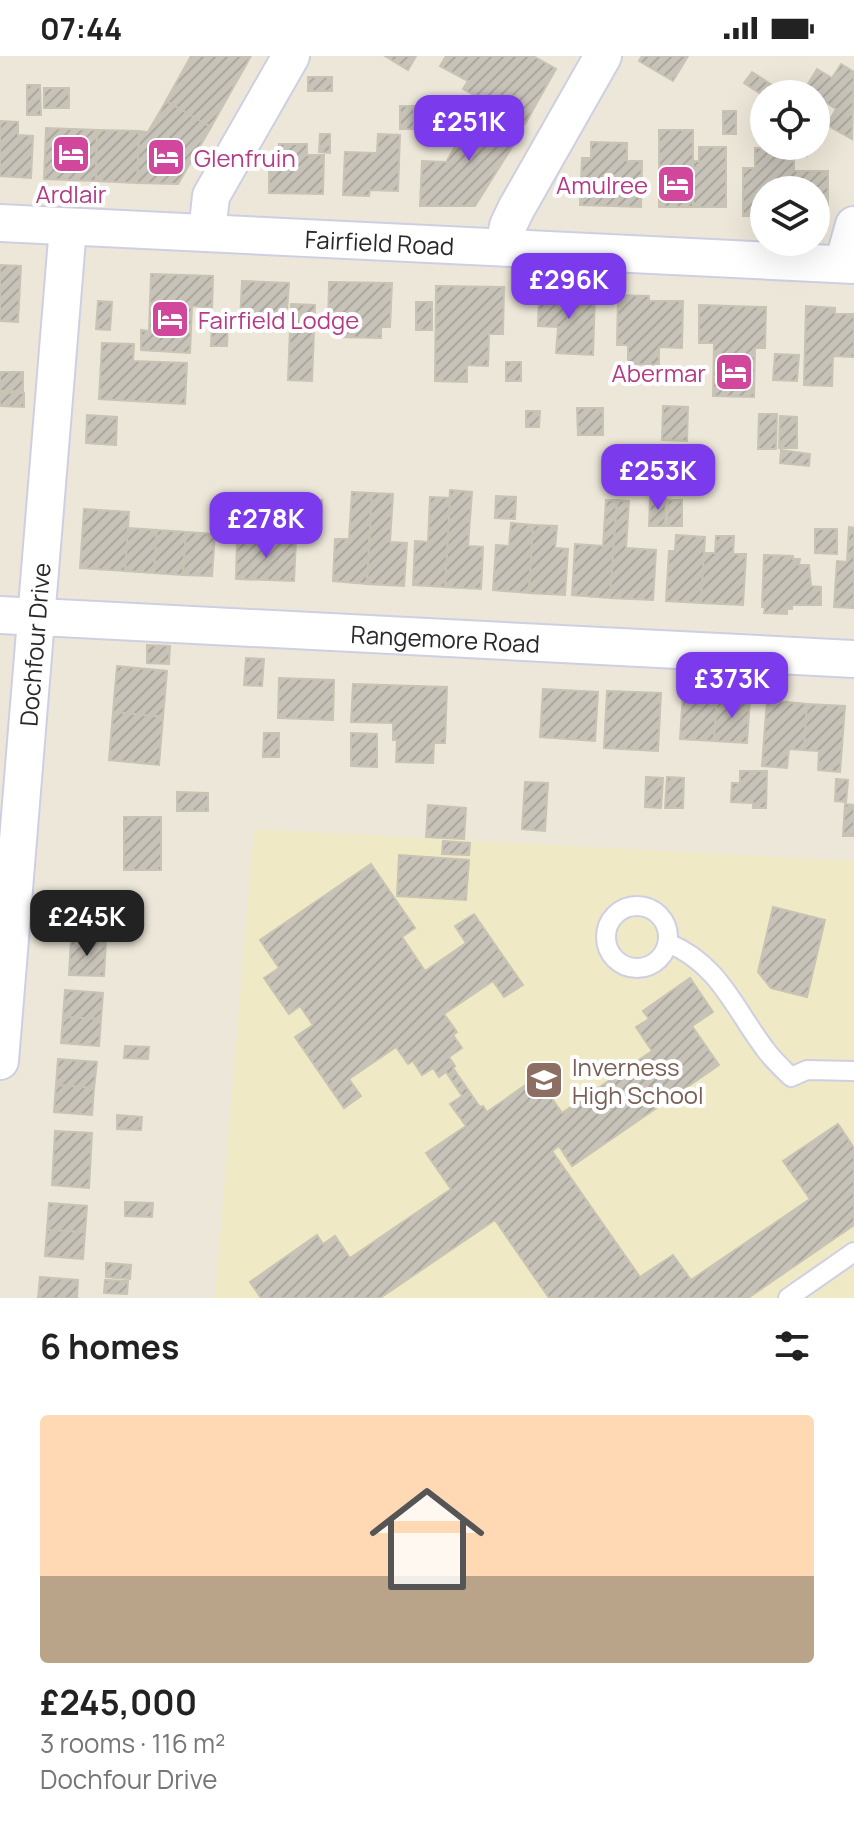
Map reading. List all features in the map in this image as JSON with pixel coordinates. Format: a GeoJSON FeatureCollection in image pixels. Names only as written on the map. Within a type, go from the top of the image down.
{"type":"FeatureCollection","features":[{"type":"Feature","properties":{"kind":"street"},"geometry":{"type":"LineString","coordinates":[[207,233],[211,196],[291,56]]}},
{"type":"Feature","properties":{"kind":"street"},"geometry":{"type":"LineString","coordinates":[[504,247],[508,226],[516,209],[603,56]]}},
{"type":"Feature","properties":{"kind":"street","name":"Fairfield Road"},"geometry":{"type":"LineString","coordinates":[[0,223],[849,265]]}},
{"type":"Feature","properties":{"kind":"street"},"geometry":{"type":"LineString","coordinates":[[849,265],[854,225]]}},
{"type":"Feature","properties":{"kind":"street","name":"Dochfour Drive"},"geometry":{"type":"LineString","coordinates":[[0,1061],[68,227]]}},
{"type":"Feature","properties":{"kind":"street","name":"Rangemore Road"},"geometry":{"type":"LineString","coordinates":[[0,615],[854,659]]}},
{"type":"Feature","properties":{"kind":"lane"},"geometry":{"type":"LineString","coordinates":[[668,943],[688,952],[708,968],[765,1050],[791,1077],[807,1070],[854,1071]]}},
{"type":"Feature","properties":{"kind":"lane"},"geometry":{"type":"LineString","coordinates":[[788,1298],[854,1252]]}},
{"type":"Feature","properties":{"kind":"shaded area","name":"Inverness High School"},"geometry":{"type":"Polygon","coordinates":[[[254,829],[854,861],[854,1298],[215,1298],[254,829]]]}},
{"type":"Feature","properties":{"kind":"building"},"geometry":{"type":"Polygon","coordinates":[[[191,56],[251,56],[211,127],[166,101],[191,56]]]}},
{"type":"Feature","properties":{"kind":"building"},"geometry":{"type":"Polygon","coordinates":[[[385,56],[416,56],[408,70],[385,56]]]}},
{"type":"Feature","properties":{"kind":"building"},"geometry":{"type":"Polygon","coordinates":[[[446,56],[533,56],[556,69],[525,124],[463,89],[468,81],[440,66],[446,56]]]}},
{"type":"Feature","properties":{"kind":"building"},"geometry":{"type":"Polygon","coordinates":[[[642,56],[688,56],[673,81],[639,61],[642,56]]]}},
{"type":"Feature","properties":{"kind":"building"},"geometry":{"type":"Polygon","coordinates":[[[841,64],[854,72],[852,139],[830,127],[836,109],[830,105],[830,80],[810,80],[817,69],[832,78],[841,64]]]}},
{"type":"Feature","properties":{"kind":"building"},"geometry":{"type":"Polygon","coordinates":[[[752,72],[764,80],[750,80],[750,87],[744,83],[752,72]]]}},
{"type":"Feature","properties":{"kind":"building"},"geometry":{"type":"Polygon","coordinates":[[[308,77],[332,77],[332,91],[308,91],[308,77]]]}},
{"type":"Feature","properties":{"kind":"building"},"geometry":{"type":"Polygon","coordinates":[[[27,85],[40,85],[41,115],[27,115],[27,85]]]}},
{"type":"Feature","properties":{"kind":"building"},"geometry":{"type":"Polygon","coordinates":[[[44,88],[69,88],[69,108],[44,108],[44,88]]]}},
{"type":"Feature","properties":{"kind":"building","name":"Glenfruin"},"geometry":{"type":"Polygon","coordinates":[[[166,101],[211,127],[178,184],[137,183],[139,131],[148,132],[166,101]]]}},
{"type":"Feature","properties":{"kind":"building"},"geometry":{"type":"Polygon","coordinates":[[[400,106],[414,106],[414,129],[400,129],[400,106]]]}},
{"type":"Feature","properties":{"kind":"building"},"geometry":{"type":"Polygon","coordinates":[[[479,107],[522,131],[475,206],[420,206],[422,161],[446,162],[479,107]]]}},
{"type":"Feature","properties":{"kind":"building"},"geometry":{"type":"Polygon","coordinates":[[[723,111],[736,111],[736,134],[723,134],[723,111]]]}},
{"type":"Feature","properties":{"kind":"building"},"geometry":{"type":"Polygon","coordinates":[[[0,121],[18,122],[18,135],[33,136],[31,178],[0,176],[0,121]]]}},
{"type":"Feature","properties":{"kind":"building","name":"Ardlair"},"geometry":{"type":"Polygon","coordinates":[[[46,128],[97,130],[96,181],[44,179],[46,128]]]}},
{"type":"Feature","properties":{"kind":"building"},"geometry":{"type":"Polygon","coordinates":[[[97,130],[139,131],[137,183],[96,181],[97,130]]]}},
{"type":"Feature","properties":{"kind":"building","name":"Amulree"},"geometry":{"type":"Polygon","coordinates":[[[659,130],[693,130],[693,207],[659,207],[659,130]]]}},
{"type":"Feature","properties":{"kind":"building"},"geometry":{"type":"Polygon","coordinates":[[[320,134],[330,134],[330,153],[319,152],[320,134]]]}},
{"type":"Feature","properties":{"kind":"building"},"geometry":{"type":"Polygon","coordinates":[[[378,134],[400,135],[398,191],[370,190],[369,196],[343,195],[345,152],[377,153],[378,134]]]}},
{"type":"Feature","properties":{"kind":"building"},"geometry":{"type":"Polygon","coordinates":[[[591,142],[627,143],[627,161],[642,161],[641,207],[580,205],[582,158],[591,158],[591,142]]]}},
{"type":"Feature","properties":{"kind":"building"},"geometry":{"type":"Polygon","coordinates":[[[279,144],[307,144],[307,155],[324,155],[323,194],[269,193],[269,163],[278,163],[279,144]]]}},
{"type":"Feature","properties":{"kind":"building"},"geometry":{"type":"Polygon","coordinates":[[[699,147],[726,147],[726,207],[693,207],[693,161],[699,161],[699,147]]]}},
{"type":"Feature","properties":{"kind":"building"},"geometry":{"type":"Polygon","coordinates":[[[755,160],[794,160],[794,171],[828,171],[828,176],[750,176],[750,216],[743,216],[743,168],[755,168],[755,160]]]}},
{"type":"Feature","properties":{"kind":"building"},"geometry":{"type":"Polygon","coordinates":[[[0,265],[21,266],[18,322],[0,321],[0,265]]]}},
{"type":"Feature","properties":{"kind":"building","name":"Fairfield Lodge"},"geometry":{"type":"Polygon","coordinates":[[[151,274],[213,276],[212,308],[192,306],[190,353],[141,350],[141,330],[149,331],[151,274]]]}},
{"type":"Feature","properties":{"kind":"building"},"geometry":{"type":"Polygon","coordinates":[[[242,281],[289,283],[286,325],[240,322],[242,281]]]}},
{"type":"Feature","properties":{"kind":"building"},"geometry":{"type":"Polygon","coordinates":[[[329,282],[392,283],[390,327],[381,327],[381,338],[336,337],[337,325],[328,325],[329,282]]]}},
{"type":"Feature","properties":{"kind":"building"},"geometry":{"type":"Polygon","coordinates":[[[436,286],[504,287],[503,334],[489,334],[488,366],[467,365],[467,382],[435,381],[436,286]]]}},
{"type":"Feature","properties":{"kind":"building"},"geometry":{"type":"Polygon","coordinates":[[[539,293],[595,296],[593,355],[556,353],[558,327],[538,326],[539,293]]]}},
{"type":"Feature","properties":{"kind":"building"},"geometry":{"type":"Polygon","coordinates":[[[618,295],[649,296],[649,301],[683,301],[682,348],[659,347],[659,365],[628,364],[628,345],[617,345],[618,295]]]}},
{"type":"Feature","properties":{"kind":"building"},"geometry":{"type":"Polygon","coordinates":[[[98,301],[112,302],[110,330],[96,329],[98,301]]]}},
{"type":"Feature","properties":{"kind":"building"},"geometry":{"type":"Polygon","coordinates":[[[416,302],[432,302],[432,330],[416,330],[416,302]]]}},
{"type":"Feature","properties":{"kind":"building"},"geometry":{"type":"Polygon","coordinates":[[[291,304],[315,305],[312,381],[288,380],[291,304]]]}},
{"type":"Feature","properties":{"kind":"building","name":"Abermar"},"geometry":{"type":"Polygon","coordinates":[[[699,305],[766,307],[765,348],[755,348],[754,397],[713,396],[714,343],[699,343],[699,305]]]}},
{"type":"Feature","properties":{"kind":"building"},"geometry":{"type":"Polygon","coordinates":[[[806,306],[835,308],[835,314],[854,314],[854,357],[833,356],[832,386],[804,385],[806,306]]]}},
{"type":"Feature","properties":{"kind":"building"},"geometry":{"type":"Polygon","coordinates":[[[212,318],[228,318],[227,346],[211,346],[212,318]]]}},
{"type":"Feature","properties":{"kind":"building"},"geometry":{"type":"Polygon","coordinates":[[[102,343],[134,344],[133,361],[187,363],[185,404],[99,399],[102,343]]]}},
{"type":"Feature","properties":{"kind":"building"},"geometry":{"type":"Polygon","coordinates":[[[775,354],[799,355],[797,381],[773,380],[775,354]]]}},
{"type":"Feature","properties":{"kind":"building"},"geometry":{"type":"Polygon","coordinates":[[[506,362],[521,362],[521,381],[506,381],[506,362]]]}},
{"type":"Feature","properties":{"kind":"building"},"geometry":{"type":"Polygon","coordinates":[[[0,372],[23,372],[23,391],[0,391],[0,372]]]}},
{"type":"Feature","properties":{"kind":"building"},"geometry":{"type":"Polygon","coordinates":[[[0,393],[24,393],[24,407],[0,406],[0,393]]]}},
{"type":"Feature","properties":{"kind":"building"},"geometry":{"type":"Polygon","coordinates":[[[663,406],[688,407],[687,441],[662,440],[663,406]]]}},
{"type":"Feature","properties":{"kind":"building"},"geometry":{"type":"Polygon","coordinates":[[[577,408],[603,408],[603,435],[578,435],[577,408]]]}},
{"type":"Feature","properties":{"kind":"building"},"geometry":{"type":"Polygon","coordinates":[[[526,411],[540,411],[539,427],[526,427],[526,411]]]}},
{"type":"Feature","properties":{"kind":"building"},"geometry":{"type":"Polygon","coordinates":[[[759,414],[777,414],[776,449],[758,449],[759,414]]]}},
{"type":"Feature","properties":{"kind":"building"},"geometry":{"type":"Polygon","coordinates":[[[87,415],[117,417],[116,445],[86,443],[87,415]]]}},
{"type":"Feature","properties":{"kind":"building"},"geometry":{"type":"Polygon","coordinates":[[[780,416],[797,417],[797,448],[779,448],[780,416]]]}},
{"type":"Feature","properties":{"kind":"building"},"geometry":{"type":"Polygon","coordinates":[[[781,450],[810,454],[809,466],[780,463],[781,450]]]}},
{"type":"Feature","properties":{"kind":"building"},"geometry":{"type":"Polygon","coordinates":[[[450,490],[472,492],[468,546],[483,547],[481,589],[445,587],[450,490]]]}},
{"type":"Feature","properties":{"kind":"building"},"geometry":{"type":"Polygon","coordinates":[[[352,492],[372,493],[367,584],[333,581],[335,539],[349,539],[352,492]]]}},
{"type":"Feature","properties":{"kind":"building"},"geometry":{"type":"Polygon","coordinates":[[[372,493],[393,494],[390,542],[407,543],[404,586],[367,584],[372,493]]]}},
{"type":"Feature","properties":{"kind":"building"},"geometry":{"type":"Polygon","coordinates":[[[496,496],[516,497],[515,519],[495,518],[496,496]]]}},
{"type":"Feature","properties":{"kind":"building"},"geometry":{"type":"Polygon","coordinates":[[[430,497],[450,498],[445,587],[413,585],[415,541],[428,542],[430,497]]]}},
{"type":"Feature","properties":{"kind":"building"},"geometry":{"type":"Polygon","coordinates":[[[309,499],[322,500],[321,519],[308,519],[309,499]]]}},
{"type":"Feature","properties":{"kind":"building"},"geometry":{"type":"Polygon","coordinates":[[[650,499],[666,499],[665,526],[649,526],[650,499]]]}},
{"type":"Feature","properties":{"kind":"building"},"geometry":{"type":"Polygon","coordinates":[[[606,500],[617,500],[610,598],[572,595],[575,544],[603,546],[606,500]]]}},
{"type":"Feature","properties":{"kind":"building"},"geometry":{"type":"Polygon","coordinates":[[[617,500],[629,501],[626,548],[656,550],[653,600],[610,598],[617,500]]]}},
{"type":"Feature","properties":{"kind":"building"},"geometry":{"type":"Polygon","coordinates":[[[668,500],[682,500],[682,526],[667,526],[668,500]]]}},
{"type":"Feature","properties":{"kind":"building"},"geometry":{"type":"Polygon","coordinates":[[[84,509],[129,512],[125,571],[80,568],[84,509]]]}},
{"type":"Feature","properties":{"kind":"building"},"geometry":{"type":"Polygon","coordinates":[[[511,523],[533,525],[529,593],[493,590],[496,545],[509,546],[511,523]]]}},
{"type":"Feature","properties":{"kind":"building"},"geometry":{"type":"Polygon","coordinates":[[[533,525],[557,526],[555,548],[568,549],[565,595],[529,593],[533,525]]]}},
{"type":"Feature","properties":{"kind":"building"},"geometry":{"type":"Polygon","coordinates":[[[849,527],[854,528],[854,608],[834,607],[837,561],[847,562],[849,527]]]}},
{"type":"Feature","properties":{"kind":"building"},"geometry":{"type":"Polygon","coordinates":[[[128,528],[157,530],[154,573],[125,571],[128,528]]]}},
{"type":"Feature","properties":{"kind":"building"},"geometry":{"type":"Polygon","coordinates":[[[815,529],[837,529],[837,554],[815,553],[815,529]]]}},
{"type":"Feature","properties":{"kind":"building"},"geometry":{"type":"Polygon","coordinates":[[[157,530],[186,532],[183,575],[154,573],[157,530]]]}},
{"type":"Feature","properties":{"kind":"building"},"geometry":{"type":"Polygon","coordinates":[[[186,532],[215,534],[212,576],[183,575],[186,532]]]}},
{"type":"Feature","properties":{"kind":"building"},"geometry":{"type":"Polygon","coordinates":[[[676,535],[705,537],[701,603],[666,601],[669,551],[675,551],[676,535]]]}},
{"type":"Feature","properties":{"kind":"building"},"geometry":{"type":"Polygon","coordinates":[[[716,536],[734,536],[733,554],[746,554],[743,605],[701,603],[704,553],[715,553],[716,536]]]}},
{"type":"Feature","properties":{"kind":"building"},"geometry":{"type":"Polygon","coordinates":[[[237,539],[296,541],[294,581],[236,579],[237,539]]]}},
{"type":"Feature","properties":{"kind":"building"},"geometry":{"type":"Polygon","coordinates":[[[764,555],[793,556],[793,559],[800,559],[799,565],[809,565],[811,586],[821,587],[821,605],[792,605],[792,609],[787,609],[787,614],[764,613],[764,555]]]}},
{"type":"Feature","properties":{"kind":"building"},"geometry":{"type":"Polygon","coordinates":[[[147,645],[170,646],[169,664],[147,663],[147,645]]]}},
{"type":"Feature","properties":{"kind":"building"},"geometry":{"type":"Polygon","coordinates":[[[246,658],[264,659],[262,686],[244,685],[246,658]]]}},
{"type":"Feature","properties":{"kind":"building"},"geometry":{"type":"Polygon","coordinates":[[[117,666],[167,671],[163,717],[113,712],[117,666]]]}},
{"type":"Feature","properties":{"kind":"building"},"geometry":{"type":"Polygon","coordinates":[[[279,678],[334,680],[333,720],[278,718],[279,678]]]}},
{"type":"Feature","properties":{"kind":"building"},"geometry":{"type":"Polygon","coordinates":[[[353,684],[447,687],[445,743],[434,743],[433,763],[396,762],[397,740],[393,740],[393,723],[351,722],[353,684]]]}},
{"type":"Feature","properties":{"kind":"building"},"geometry":{"type":"Polygon","coordinates":[[[543,689],[598,692],[595,741],[540,737],[543,689]]]}},
{"type":"Feature","properties":{"kind":"building"},"geometry":{"type":"Polygon","coordinates":[[[607,691],[661,693],[658,751],[604,748],[607,691]]]}},
{"type":"Feature","properties":{"kind":"building"},"geometry":{"type":"Polygon","coordinates":[[[683,694],[717,696],[714,741],[680,739],[683,694]]]}},
{"type":"Feature","properties":{"kind":"building"},"geometry":{"type":"Polygon","coordinates":[[[717,696],[750,698],[747,743],[714,741],[717,696]]]}},
{"type":"Feature","properties":{"kind":"building"},"geometry":{"type":"Polygon","coordinates":[[[767,700],[807,704],[804,750],[789,749],[787,768],[762,766],[767,700]]]}},
{"type":"Feature","properties":{"kind":"building"},"geometry":{"type":"Polygon","coordinates":[[[807,704],[845,706],[840,772],[818,770],[819,751],[804,750],[807,704]]]}},
{"type":"Feature","properties":{"kind":"building"},"geometry":{"type":"Polygon","coordinates":[[[113,712],[163,717],[159,765],[109,760],[113,712]]]}},
{"type":"Feature","properties":{"kind":"building"},"geometry":{"type":"Polygon","coordinates":[[[264,733],[279,733],[279,757],[263,757],[264,733]]]}},
{"type":"Feature","properties":{"kind":"building"},"geometry":{"type":"Polygon","coordinates":[[[351,733],[377,734],[377,767],[351,766],[351,733]]]}},
{"type":"Feature","properties":{"kind":"building"},"geometry":{"type":"Polygon","coordinates":[[[740,771],[767,771],[766,808],[753,808],[753,803],[731,802],[732,783],[740,783],[740,771]]]}},
{"type":"Feature","properties":{"kind":"building"},"geometry":{"type":"Polygon","coordinates":[[[646,777],[663,778],[661,808],[645,807],[646,777]]]}},
{"type":"Feature","properties":{"kind":"building"},"geometry":{"type":"Polygon","coordinates":[[[667,777],[684,778],[683,808],[665,808],[667,777]]]}},
{"type":"Feature","properties":{"kind":"building"},"geometry":{"type":"Polygon","coordinates":[[[836,779],[848,780],[846,802],[835,801],[836,779]]]}},
{"type":"Feature","properties":{"kind":"building"},"geometry":{"type":"Polygon","coordinates":[[[525,782],[548,783],[545,831],[522,829],[525,782]]]}},
{"type":"Feature","properties":{"kind":"building"},"geometry":{"type":"Polygon","coordinates":[[[177,792],[208,793],[208,811],[177,811],[177,792]]]}},
{"type":"Feature","properties":{"kind":"building"},"geometry":{"type":"Polygon","coordinates":[[[845,804],[854,805],[854,836],[843,836],[845,804]]]}},
{"type":"Feature","properties":{"kind":"building"},"geometry":{"type":"Polygon","coordinates":[[[428,805],[466,808],[464,839],[426,837],[428,805]]]}},
{"type":"Feature","properties":{"kind":"building"},"geometry":{"type":"Polygon","coordinates":[[[124,817],[161,817],[161,870],[124,870],[124,817]]]}},
{"type":"Feature","properties":{"kind":"building"},"geometry":{"type":"Polygon","coordinates":[[[443,841],[470,843],[469,855],[442,854],[443,841]]]}},
{"type":"Feature","properties":{"kind":"building"},"geometry":{"type":"Polygon","coordinates":[[[399,855],[469,860],[466,900],[397,896],[399,855]]]}},
{"type":"Feature","properties":{"kind":"building"},"geometry":{"type":"Polygon","coordinates":[[[371,864],[415,928],[402,937],[425,971],[466,943],[455,926],[474,914],[523,985],[504,997],[493,981],[444,1014],[457,1032],[453,1035],[462,1048],[449,1057],[455,1066],[453,1068],[480,1107],[483,1106],[487,1112],[537,1077],[562,1113],[652,1051],[636,1027],[649,1019],[643,1011],[690,978],[713,1012],[692,1026],[719,1065],[572,1166],[559,1146],[552,1151],[640,1277],[673,1255],[691,1280],[810,1199],[783,1161],[838,1124],[854,1148],[854,1225],[748,1298],[549,1298],[495,1220],[380,1298],[261,1298],[250,1282],[317,1235],[323,1244],[335,1236],[350,1258],[451,1189],[426,1153],[466,1126],[450,1104],[462,1096],[446,1072],[439,1077],[433,1068],[422,1075],[413,1061],[408,1064],[396,1047],[349,1079],[361,1096],[344,1108],[295,1037],[313,1025],[300,1006],[289,1014],[264,978],[279,968],[260,940],[371,864]]]}},
{"type":"Feature","properties":{"kind":"building"},"geometry":{"type":"Polygon","coordinates":[[[72,904],[108,906],[106,941],[71,939],[72,904]]]}},
{"type":"Feature","properties":{"kind":"building"},"geometry":{"type":"Polygon","coordinates":[[[773,907],[825,920],[807,997],[771,988],[758,972],[773,907]]]}},
{"type":"Feature","properties":{"kind":"building"},"geometry":{"type":"Polygon","coordinates":[[[71,939],[106,941],[104,976],[69,975],[71,939]]]}},
{"type":"Feature","properties":{"kind":"building"},"geometry":{"type":"Polygon","coordinates":[[[65,990],[103,993],[101,1019],[63,1017],[65,990]]]}},
{"type":"Feature","properties":{"kind":"building"},"geometry":{"type":"Polygon","coordinates":[[[63,1017],[101,1019],[99,1046],[61,1043],[63,1017]]]}},
{"type":"Feature","properties":{"kind":"building"},"geometry":{"type":"Polygon","coordinates":[[[125,1046],[149,1047],[148,1059],[124,1058],[125,1046]]]}},
{"type":"Feature","properties":{"kind":"building"},"geometry":{"type":"Polygon","coordinates":[[[58,1059],[97,1062],[94,1088],[56,1085],[58,1059]]]}},
{"type":"Feature","properties":{"kind":"building"},"geometry":{"type":"Polygon","coordinates":[[[56,1085],[94,1088],[92,1115],[54,1112],[56,1085]]]}},
{"type":"Feature","properties":{"kind":"building"},"geometry":{"type":"Polygon","coordinates":[[[117,1115],[142,1117],[141,1130],[117,1129],[117,1115]]]}},
{"type":"Feature","properties":{"kind":"building"},"geometry":{"type":"Polygon","coordinates":[[[55,1131],[92,1133],[89,1188],[52,1185],[55,1131]]]}},
{"type":"Feature","properties":{"kind":"building"},"geometry":{"type":"Polygon","coordinates":[[[125,1202],[153,1203],[152,1217],[125,1216],[125,1202]]]}},
{"type":"Feature","properties":{"kind":"building"},"geometry":{"type":"Polygon","coordinates":[[[49,1203],[87,1206],[85,1232],[47,1230],[49,1203]]]}},
{"type":"Feature","properties":{"kind":"building"},"geometry":{"type":"Polygon","coordinates":[[[47,1230],[85,1232],[83,1259],[45,1256],[47,1230]]]}},
{"type":"Feature","properties":{"kind":"building"},"geometry":{"type":"Polygon","coordinates":[[[106,1263],[131,1265],[130,1279],[106,1277],[106,1263]]]}},
{"type":"Feature","properties":{"kind":"building"},"geometry":{"type":"Polygon","coordinates":[[[40,1277],[78,1280],[77,1298],[38,1298],[40,1277]]]}},
{"type":"Feature","properties":{"kind":"building"},"geometry":{"type":"Polygon","coordinates":[[[105,1280],[128,1281],[127,1294],[104,1293],[105,1280]]]}},
{"type":"Feature","properties":{"kind":"place","name":"Ardlair"},"geometry":{"type":"Point","coordinates":[71,154]}},
{"type":"Feature","properties":{"kind":"place","name":"Glenfruin"},"geometry":{"type":"Point","coordinates":[166,157]}},
{"type":"Feature","properties":{"kind":"place","name":"Amulree"},"geometry":{"type":"Point","coordinates":[676,184]}},
{"type":"Feature","properties":{"kind":"place","name":"Fairfield Lodge"},"geometry":{"type":"Point","coordinates":[170,319]}},
{"type":"Feature","properties":{"kind":"place","name":"Abermar"},"geometry":{"type":"Point","coordinates":[734,372]}},
{"type":"Feature","properties":{"kind":"place","name":"Inverness High School"},"geometry":{"type":"Point","coordinates":[544,1080]}}]}
